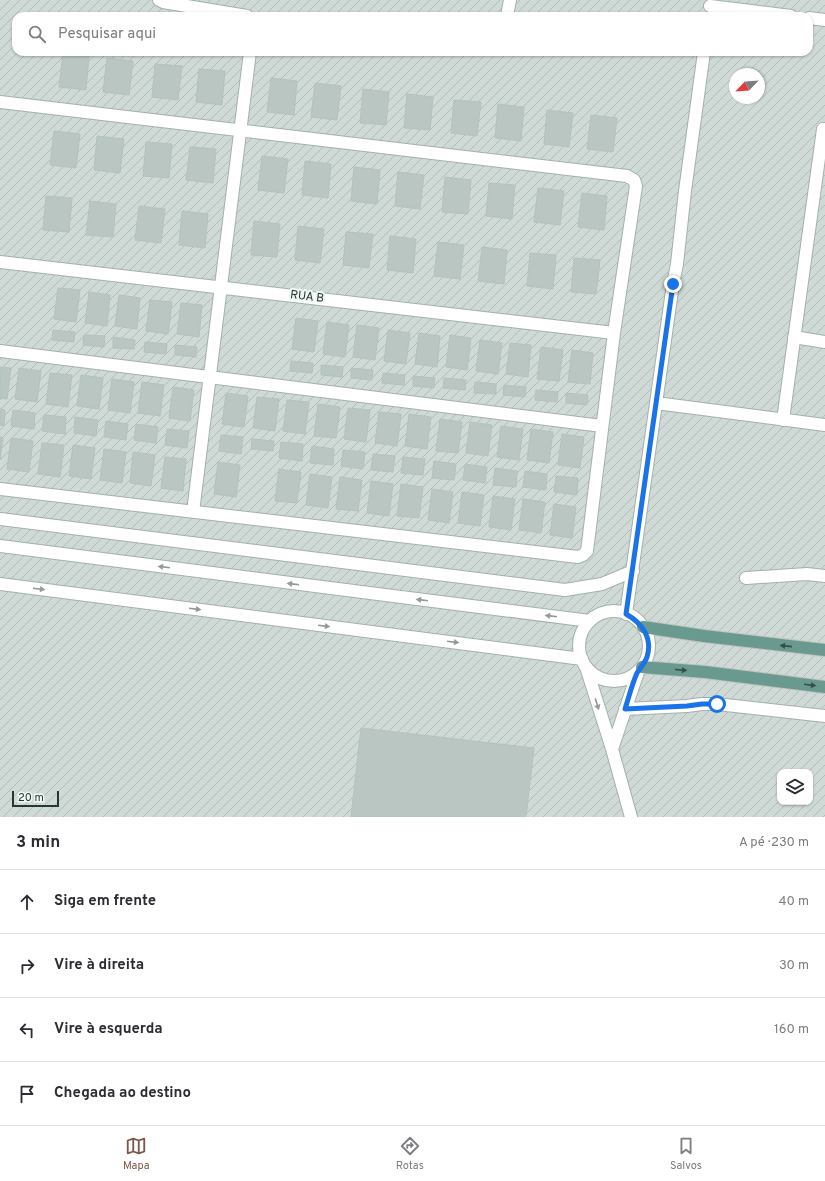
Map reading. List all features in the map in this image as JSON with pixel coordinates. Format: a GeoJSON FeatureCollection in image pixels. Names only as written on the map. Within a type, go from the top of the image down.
{"type":"FeatureCollection","features":[{"type":"Feature","properties":{"kind":"main road"},"geometry":{"type":"LineString","coordinates":[[643,627],[704,636],[825,650]]}},
{"type":"Feature","properties":{"kind":"main road"},"geometry":{"type":"LineString","coordinates":[[640,669],[705,672],[825,687]]}},
{"type":"Feature","properties":{"kind":"street"},"geometry":{"type":"LineString","coordinates":[[159,0],[163,2],[223,12]]}},
{"type":"Feature","properties":{"kind":"street"},"geometry":{"type":"LineString","coordinates":[[508,12],[510,0]]}},
{"type":"Feature","properties":{"kind":"street"},"geometry":{"type":"LineString","coordinates":[[710,7],[755,12]]}},
{"type":"Feature","properties":{"kind":"street"},"geometry":{"type":"LineString","coordinates":[[813,18],[825,20]]}},
{"type":"Feature","properties":{"kind":"street"},"geometry":{"type":"LineString","coordinates":[[193,512],[249,56]]}},
{"type":"Feature","properties":{"kind":"street"},"geometry":{"type":"LineString","coordinates":[[626,614],[677,264],[684,191],[703,56]]}},
{"type":"Feature","properties":{"kind":"street"},"geometry":{"type":"LineString","coordinates":[[0,102],[627,176],[634,180],[636,186],[614,333],[587,551],[583,555],[578,557],[0,490]]}},
{"type":"Feature","properties":{"kind":"street"},"geometry":{"type":"LineString","coordinates":[[783,420],[794,337],[819,199],[823,129],[825,129]]}},
{"type":"Feature","properties":{"kind":"street","name":"RUA B"},"geometry":{"type":"LineString","coordinates":[[0,262],[614,333]]}},
{"type":"Feature","properties":{"kind":"street"},"geometry":{"type":"LineString","coordinates":[[794,337],[825,342]]}},
{"type":"Feature","properties":{"kind":"street"},"geometry":{"type":"LineString","coordinates":[[0,351],[602,426]]}},
{"type":"Feature","properties":{"kind":"street"},"geometry":{"type":"LineString","coordinates":[[656,403],[825,425]]}},
{"type":"Feature","properties":{"kind":"street"},"geometry":{"type":"LineString","coordinates":[[0,519],[565,590],[602,584],[632,571]]}},
{"type":"Feature","properties":{"kind":"street"},"geometry":{"type":"LineString","coordinates":[[0,546],[590,621]]}},
{"type":"Feature","properties":{"kind":"street"},"geometry":{"type":"LineString","coordinates":[[746,578],[807,574],[825,576]]}},
{"type":"Feature","properties":{"kind":"street"},"geometry":{"type":"LineString","coordinates":[[0,584],[584,663],[597,676],[611,681],[625,679],[640,669]]}},
{"type":"Feature","properties":{"kind":"street"},"geometry":{"type":"LineString","coordinates":[[612,749],[640,669],[647,658],[649,647],[647,636],[643,627],[636,619],[617,611],[598,615],[590,621],[580,638],[579,649],[612,749],[631,817]]}},
{"type":"Feature","properties":{"kind":"street"},"geometry":{"type":"LineString","coordinates":[[625,709],[717,704],[825,716]]}},
{"type":"Feature","properties":{"kind":"shaded area"},"geometry":{"type":"Polygon","coordinates":[[[0,0],[825,0],[825,817],[0,817],[0,0]]]}},
{"type":"Feature","properties":{"kind":"building"},"geometry":{"type":"Polygon","coordinates":[[[63,56],[89,56],[86,90],[59,87],[63,56]]]}},
{"type":"Feature","properties":{"kind":"building"},"geometry":{"type":"Polygon","coordinates":[[[107,58],[133,61],[129,95],[103,92],[107,58]]]}},
{"type":"Feature","properties":{"kind":"building"},"geometry":{"type":"Polygon","coordinates":[[[155,64],[182,66],[178,100],[152,97],[155,64]]]}},
{"type":"Feature","properties":{"kind":"building"},"geometry":{"type":"Polygon","coordinates":[[[199,69],[225,71],[222,105],[196,102],[199,69]]]}},
{"type":"Feature","properties":{"kind":"building"},"geometry":{"type":"Polygon","coordinates":[[[271,78],[297,81],[294,115],[267,112],[271,78]]]}},
{"type":"Feature","properties":{"kind":"building"},"geometry":{"type":"Polygon","coordinates":[[[315,83],[341,86],[337,120],[311,117],[315,83]]]}},
{"type":"Feature","properties":{"kind":"building"},"geometry":{"type":"Polygon","coordinates":[[[363,89],[389,92],[386,125],[360,123],[363,89]]]}},
{"type":"Feature","properties":{"kind":"building"},"geometry":{"type":"Polygon","coordinates":[[[407,94],[433,97],[430,130],[404,128],[407,94]]]}},
{"type":"Feature","properties":{"kind":"building"},"geometry":{"type":"Polygon","coordinates":[[[454,100],[481,102],[477,136],[451,133],[454,100]]]}},
{"type":"Feature","properties":{"kind":"building"},"geometry":{"type":"Polygon","coordinates":[[[498,104],[524,107],[521,141],[495,138],[498,104]]]}},
{"type":"Feature","properties":{"kind":"building"},"geometry":{"type":"Polygon","coordinates":[[[547,110],[573,113],[569,147],[544,144],[547,110]]]}},
{"type":"Feature","properties":{"kind":"building"},"geometry":{"type":"Polygon","coordinates":[[[591,115],[617,118],[613,152],[587,149],[591,115]]]}},
{"type":"Feature","properties":{"kind":"building"},"geometry":{"type":"Polygon","coordinates":[[[54,131],[80,134],[76,168],[50,165],[54,131]]]}},
{"type":"Feature","properties":{"kind":"building"},"geometry":{"type":"Polygon","coordinates":[[[97,136],[124,139],[120,173],[94,170],[97,136]]]}},
{"type":"Feature","properties":{"kind":"building"},"geometry":{"type":"Polygon","coordinates":[[[146,142],[172,144],[169,178],[143,176],[146,142]]]}},
{"type":"Feature","properties":{"kind":"building"},"geometry":{"type":"Polygon","coordinates":[[[190,147],[216,149],[213,183],[186,180],[190,147]]]}},
{"type":"Feature","properties":{"kind":"building"},"geometry":{"type":"Polygon","coordinates":[[[262,156],[288,159],[284,193],[258,190],[262,156]]]}},
{"type":"Feature","properties":{"kind":"building"},"geometry":{"type":"Polygon","coordinates":[[[305,161],[331,164],[328,198],[302,195],[305,161]]]}},
{"type":"Feature","properties":{"kind":"building"},"geometry":{"type":"Polygon","coordinates":[[[354,167],[380,170],[377,204],[351,201],[354,167]]]}},
{"type":"Feature","properties":{"kind":"building"},"geometry":{"type":"Polygon","coordinates":[[[398,172],[424,175],[420,209],[395,206],[398,172]]]}},
{"type":"Feature","properties":{"kind":"building"},"geometry":{"type":"Polygon","coordinates":[[[445,177],[471,180],[468,214],[442,212],[445,177]]]}},
{"type":"Feature","properties":{"kind":"building"},"geometry":{"type":"Polygon","coordinates":[[[489,183],[515,185],[512,219],[486,216],[489,183]]]}},
{"type":"Feature","properties":{"kind":"building"},"geometry":{"type":"Polygon","coordinates":[[[538,188],[564,191],[560,225],[534,222],[538,188]]]}},
{"type":"Feature","properties":{"kind":"building"},"geometry":{"type":"Polygon","coordinates":[[[582,193],[607,196],[604,230],[578,227],[582,193]]]}},
{"type":"Feature","properties":{"kind":"building"},"geometry":{"type":"Polygon","coordinates":[[[46,196],[72,198],[69,232],[43,230],[46,196]]]}},
{"type":"Feature","properties":{"kind":"building"},"geometry":{"type":"Polygon","coordinates":[[[90,201],[116,204],[113,237],[86,235],[90,201]]]}},
{"type":"Feature","properties":{"kind":"building"},"geometry":{"type":"Polygon","coordinates":[[[139,206],[165,209],[161,243],[135,240],[139,206]]]}},
{"type":"Feature","properties":{"kind":"building"},"geometry":{"type":"Polygon","coordinates":[[[182,211],[208,214],[205,248],[179,245],[182,211]]]}},
{"type":"Feature","properties":{"kind":"building"},"geometry":{"type":"Polygon","coordinates":[[[254,221],[280,224],[277,257],[251,255],[254,221]]]}},
{"type":"Feature","properties":{"kind":"building"},"geometry":{"type":"Polygon","coordinates":[[[298,226],[324,229],[320,263],[295,260],[298,226]]]}},
{"type":"Feature","properties":{"kind":"building"},"geometry":{"type":"Polygon","coordinates":[[[346,232],[373,234],[369,268],[343,265],[346,232]]]}},
{"type":"Feature","properties":{"kind":"building"},"geometry":{"type":"Polygon","coordinates":[[[390,236],[416,239],[413,273],[387,270],[390,236]]]}},
{"type":"Feature","properties":{"kind":"building"},"geometry":{"type":"Polygon","coordinates":[[[438,242],[464,245],[460,279],[434,276],[438,242]]]}},
{"type":"Feature","properties":{"kind":"building"},"geometry":{"type":"Polygon","coordinates":[[[482,247],[507,250],[504,284],[478,281],[482,247]]]}},
{"type":"Feature","properties":{"kind":"building"},"geometry":{"type":"Polygon","coordinates":[[[530,253],[556,255],[553,289],[527,286],[530,253]]]}},
{"type":"Feature","properties":{"kind":"building"},"geometry":{"type":"Polygon","coordinates":[[[574,258],[600,260],[596,294],[571,292],[574,258]]]}},
{"type":"Feature","properties":{"kind":"building"},"geometry":{"type":"Polygon","coordinates":[[[58,288],[80,290],[76,322],[54,319],[58,288]]]}},
{"type":"Feature","properties":{"kind":"building"},"geometry":{"type":"Polygon","coordinates":[[[89,292],[110,295],[107,326],[85,323],[89,292]]]}},
{"type":"Feature","properties":{"kind":"building"},"geometry":{"type":"Polygon","coordinates":[[[119,295],[140,298],[137,329],[115,326],[119,295]]]}},
{"type":"Feature","properties":{"kind":"building"},"geometry":{"type":"Polygon","coordinates":[[[150,300],[172,302],[168,334],[146,331],[150,300]]]}},
{"type":"Feature","properties":{"kind":"building"},"geometry":{"type":"Polygon","coordinates":[[[181,303],[202,305],[199,337],[177,334],[181,303]]]}},
{"type":"Feature","properties":{"kind":"building"},"geometry":{"type":"Polygon","coordinates":[[[296,318],[318,321],[314,352],[292,349],[296,318]]]}},
{"type":"Feature","properties":{"kind":"building"},"geometry":{"type":"Polygon","coordinates":[[[327,322],[349,325],[345,357],[323,354],[327,322]]]}},
{"type":"Feature","properties":{"kind":"building"},"geometry":{"type":"Polygon","coordinates":[[[357,325],[379,328],[375,360],[353,357],[357,325]]]}},
{"type":"Feature","properties":{"kind":"building"},"geometry":{"type":"Polygon","coordinates":[[[53,330],[75,332],[74,342],[52,340],[53,330]]]}},
{"type":"Feature","properties":{"kind":"building"},"geometry":{"type":"Polygon","coordinates":[[[388,330],[410,333],[406,364],[384,361],[388,330]]]}},
{"type":"Feature","properties":{"kind":"building"},"geometry":{"type":"Polygon","coordinates":[[[419,333],[440,336],[437,367],[415,364],[419,333]]]}},
{"type":"Feature","properties":{"kind":"building"},"geometry":{"type":"Polygon","coordinates":[[[84,335],[105,336],[104,347],[83,345],[84,335]]]}},
{"type":"Feature","properties":{"kind":"building"},"geometry":{"type":"Polygon","coordinates":[[[450,335],[471,338],[467,370],[446,367],[450,335]]]}},
{"type":"Feature","properties":{"kind":"building"},"geometry":{"type":"Polygon","coordinates":[[[113,337],[135,340],[134,349],[113,348],[113,337]]]}},
{"type":"Feature","properties":{"kind":"building"},"geometry":{"type":"Polygon","coordinates":[[[480,340],[502,343],[498,374],[476,371],[480,340]]]}},
{"type":"Feature","properties":{"kind":"building"},"geometry":{"type":"Polygon","coordinates":[[[145,342],[167,344],[166,354],[144,352],[145,342]]]}},
{"type":"Feature","properties":{"kind":"building"},"geometry":{"type":"Polygon","coordinates":[[[510,343],[531,345],[528,377],[506,374],[510,343]]]}},
{"type":"Feature","properties":{"kind":"building"},"geometry":{"type":"Polygon","coordinates":[[[175,345],[197,347],[196,357],[175,355],[175,345]]]}},
{"type":"Feature","properties":{"kind":"building"},"geometry":{"type":"Polygon","coordinates":[[[541,347],[563,350],[559,381],[537,379],[541,347]]]}},
{"type":"Feature","properties":{"kind":"building"},"geometry":{"type":"Polygon","coordinates":[[[572,350],[593,353],[590,384],[568,382],[572,350]]]}},
{"type":"Feature","properties":{"kind":"building"},"geometry":{"type":"Polygon","coordinates":[[[291,361],[313,363],[312,373],[290,371],[291,361]]]}},
{"type":"Feature","properties":{"kind":"building"},"geometry":{"type":"Polygon","coordinates":[[[321,365],[343,367],[342,377],[321,375],[321,365]]]}},
{"type":"Feature","properties":{"kind":"building"},"geometry":{"type":"Polygon","coordinates":[[[0,367],[11,368],[7,399],[0,398],[0,367]]]}},
{"type":"Feature","properties":{"kind":"building"},"geometry":{"type":"Polygon","coordinates":[[[19,368],[41,371],[37,402],[15,399],[19,368]]]}},
{"type":"Feature","properties":{"kind":"building"},"geometry":{"type":"Polygon","coordinates":[[[351,368],[373,370],[372,380],[351,378],[351,368]]]}},
{"type":"Feature","properties":{"kind":"building"},"geometry":{"type":"Polygon","coordinates":[[[50,373],[72,375],[68,407],[46,404],[50,373]]]}},
{"type":"Feature","properties":{"kind":"building"},"geometry":{"type":"Polygon","coordinates":[[[383,373],[405,375],[404,385],[382,383],[383,373]]]}},
{"type":"Feature","properties":{"kind":"building"},"geometry":{"type":"Polygon","coordinates":[[[81,375],[103,378],[99,409],[77,406],[81,375]]]}},
{"type":"Feature","properties":{"kind":"building"},"geometry":{"type":"Polygon","coordinates":[[[413,376],[435,378],[434,388],[413,386],[413,376]]]}},
{"type":"Feature","properties":{"kind":"building"},"geometry":{"type":"Polygon","coordinates":[[[444,378],[466,380],[465,390],[443,388],[444,378]]]}},
{"type":"Feature","properties":{"kind":"building"},"geometry":{"type":"Polygon","coordinates":[[[112,379],[134,382],[130,413],[108,410],[112,379]]]}},
{"type":"Feature","properties":{"kind":"building"},"geometry":{"type":"Polygon","coordinates":[[[142,382],[164,385],[160,416],[138,413],[142,382]]]}},
{"type":"Feature","properties":{"kind":"building"},"geometry":{"type":"Polygon","coordinates":[[[475,382],[496,384],[496,394],[474,393],[475,382]]]}},
{"type":"Feature","properties":{"kind":"building"},"geometry":{"type":"Polygon","coordinates":[[[504,385],[526,387],[525,397],[503,395],[504,385]]]}},
{"type":"Feature","properties":{"kind":"building"},"geometry":{"type":"Polygon","coordinates":[[[173,387],[194,390],[190,421],[169,418],[173,387]]]}},
{"type":"Feature","properties":{"kind":"building"},"geometry":{"type":"Polygon","coordinates":[[[536,390],[558,392],[557,402],[535,400],[536,390]]]}},
{"type":"Feature","properties":{"kind":"building"},"geometry":{"type":"Polygon","coordinates":[[[226,393],[248,396],[244,427],[222,424],[226,393]]]}},
{"type":"Feature","properties":{"kind":"building"},"geometry":{"type":"Polygon","coordinates":[[[566,393],[588,395],[587,405],[566,403],[566,393]]]}},
{"type":"Feature","properties":{"kind":"building"},"geometry":{"type":"Polygon","coordinates":[[[257,397],[279,399],[275,431],[253,428],[257,397]]]}},
{"type":"Feature","properties":{"kind":"building"},"geometry":{"type":"Polygon","coordinates":[[[287,400],[309,402],[305,434],[283,431],[287,400]]]}},
{"type":"Feature","properties":{"kind":"building"},"geometry":{"type":"Polygon","coordinates":[[[318,404],[340,407],[336,438],[314,436],[318,404]]]}},
{"type":"Feature","properties":{"kind":"building"},"geometry":{"type":"Polygon","coordinates":[[[348,408],[370,410],[366,442],[344,439],[348,408]]]}},
{"type":"Feature","properties":{"kind":"building"},"geometry":{"type":"Polygon","coordinates":[[[0,409],[5,410],[4,426],[0,425],[0,409]]]}},
{"type":"Feature","properties":{"kind":"building"},"geometry":{"type":"Polygon","coordinates":[[[13,410],[35,413],[34,429],[11,426],[13,410]]]}},
{"type":"Feature","properties":{"kind":"building"},"geometry":{"type":"Polygon","coordinates":[[[379,412],[401,414],[397,446],[375,443],[379,412]]]}},
{"type":"Feature","properties":{"kind":"building"},"geometry":{"type":"Polygon","coordinates":[[[409,414],[431,417],[427,449],[405,446],[409,414]]]}},
{"type":"Feature","properties":{"kind":"building"},"geometry":{"type":"Polygon","coordinates":[[[44,415],[66,417],[65,434],[42,431],[44,415]]]}},
{"type":"Feature","properties":{"kind":"building"},"geometry":{"type":"Polygon","coordinates":[[[75,417],[98,420],[96,436],[74,433],[75,417]]]}},
{"type":"Feature","properties":{"kind":"building"},"geometry":{"type":"Polygon","coordinates":[[[440,419],[462,422],[458,453],[436,451],[440,419]]]}},
{"type":"Feature","properties":{"kind":"building"},"geometry":{"type":"Polygon","coordinates":[[[106,421],[128,424],[126,440],[104,437],[106,421]]]}},
{"type":"Feature","properties":{"kind":"building"},"geometry":{"type":"Polygon","coordinates":[[[470,422],[492,425],[488,456],[466,453],[470,422]]]}},
{"type":"Feature","properties":{"kind":"building"},"geometry":{"type":"Polygon","coordinates":[[[136,424],[158,427],[156,443],[134,440],[136,424]]]}},
{"type":"Feature","properties":{"kind":"building"},"geometry":{"type":"Polygon","coordinates":[[[501,426],[523,429],[519,460],[497,457],[501,426]]]}},
{"type":"Feature","properties":{"kind":"building"},"geometry":{"type":"Polygon","coordinates":[[[167,429],[189,431],[187,448],[165,445],[167,429]]]}},
{"type":"Feature","properties":{"kind":"building"},"geometry":{"type":"Polygon","coordinates":[[[531,429],[553,432],[549,463],[527,460],[531,429]]]}},
{"type":"Feature","properties":{"kind":"building"},"geometry":{"type":"Polygon","coordinates":[[[562,434],[584,437],[580,468],[558,465],[562,434]]]}},
{"type":"Feature","properties":{"kind":"building"},"geometry":{"type":"Polygon","coordinates":[[[221,435],[243,437],[241,454],[219,451],[221,435]]]}},
{"type":"Feature","properties":{"kind":"building"},"geometry":{"type":"Polygon","coordinates":[[[0,437],[3,438],[0,460],[0,437]]]}},
{"type":"Feature","properties":{"kind":"building"},"geometry":{"type":"Polygon","coordinates":[[[11,438],[33,441],[29,472],[7,469],[11,438]]]}},
{"type":"Feature","properties":{"kind":"building"},"geometry":{"type":"Polygon","coordinates":[[[252,439],[274,441],[273,451],[251,449],[252,439]]]}},
{"type":"Feature","properties":{"kind":"building"},"geometry":{"type":"Polygon","coordinates":[[[281,442],[303,444],[302,461],[279,458],[281,442]]]}},
{"type":"Feature","properties":{"kind":"building"},"geometry":{"type":"Polygon","coordinates":[[[42,443],[64,445],[60,477],[38,474],[42,443]]]}},
{"type":"Feature","properties":{"kind":"building"},"geometry":{"type":"Polygon","coordinates":[[[73,445],[95,448],[91,479],[69,476],[73,445]]]}},
{"type":"Feature","properties":{"kind":"building"},"geometry":{"type":"Polygon","coordinates":[[[312,446],[334,449],[333,465],[310,463],[312,446]]]}},
{"type":"Feature","properties":{"kind":"building"},"geometry":{"type":"Polygon","coordinates":[[[104,449],[126,452],[122,483],[100,480],[104,449]]]}},
{"type":"Feature","properties":{"kind":"building"},"geometry":{"type":"Polygon","coordinates":[[[343,450],[365,452],[363,469],[341,466],[343,450]]]}},
{"type":"Feature","properties":{"kind":"building"},"geometry":{"type":"Polygon","coordinates":[[[133,452],[155,455],[151,486],[130,483],[133,452]]]}},
{"type":"Feature","properties":{"kind":"building"},"geometry":{"type":"Polygon","coordinates":[[[373,454],[395,456],[393,472],[371,470],[373,454]]]}},
{"type":"Feature","properties":{"kind":"building"},"geometry":{"type":"Polygon","coordinates":[[[165,457],[186,459],[183,491],[161,488],[165,457]]]}},
{"type":"Feature","properties":{"kind":"building"},"geometry":{"type":"Polygon","coordinates":[[[403,457],[425,459],[423,475],[401,473],[403,457]]]}},
{"type":"Feature","properties":{"kind":"building"},"geometry":{"type":"Polygon","coordinates":[[[434,461],[456,464],[454,480],[432,478],[434,461]]]}},
{"type":"Feature","properties":{"kind":"building"},"geometry":{"type":"Polygon","coordinates":[[[218,462],[240,465],[236,497],[214,494],[218,462]]]}},
{"type":"Feature","properties":{"kind":"building"},"geometry":{"type":"Polygon","coordinates":[[[465,464],[487,467],[485,483],[463,480],[465,464]]]}},
{"type":"Feature","properties":{"kind":"building"},"geometry":{"type":"Polygon","coordinates":[[[495,468],[517,471],[516,487],[493,485],[495,468]]]}},
{"type":"Feature","properties":{"kind":"building"},"geometry":{"type":"Polygon","coordinates":[[[279,469],[301,472],[297,503],[275,501],[279,469]]]}},
{"type":"Feature","properties":{"kind":"building"},"geometry":{"type":"Polygon","coordinates":[[[525,471],[547,474],[546,490],[523,487],[525,471]]]}},
{"type":"Feature","properties":{"kind":"building"},"geometry":{"type":"Polygon","coordinates":[[[310,474],[332,477],[328,508],[306,505],[310,474]]]}},
{"type":"Feature","properties":{"kind":"building"},"geometry":{"type":"Polygon","coordinates":[[[556,476],[578,478],[577,495],[554,492],[556,476]]]}},
{"type":"Feature","properties":{"kind":"building"},"geometry":{"type":"Polygon","coordinates":[[[340,477],[362,480],[358,511],[336,509],[340,477]]]}},
{"type":"Feature","properties":{"kind":"building"},"geometry":{"type":"Polygon","coordinates":[[[371,481],[393,484],[389,516],[367,513],[371,481]]]}},
{"type":"Feature","properties":{"kind":"building"},"geometry":{"type":"Polygon","coordinates":[[[401,484],[423,487],[419,518],[397,516],[401,484]]]}},
{"type":"Feature","properties":{"kind":"building"},"geometry":{"type":"Polygon","coordinates":[[[432,489],[453,492],[449,523],[428,520],[432,489]]]}},
{"type":"Feature","properties":{"kind":"building"},"geometry":{"type":"Polygon","coordinates":[[[462,492],[484,495],[480,526],[458,523],[462,492]]]}},
{"type":"Feature","properties":{"kind":"building"},"geometry":{"type":"Polygon","coordinates":[[[493,496],[515,499],[511,530],[489,527],[493,496]]]}},
{"type":"Feature","properties":{"kind":"building"},"geometry":{"type":"Polygon","coordinates":[[[523,499],[545,502],[541,533],[519,530],[523,499]]]}},
{"type":"Feature","properties":{"kind":"building"},"geometry":{"type":"Polygon","coordinates":[[[554,504],[576,507],[572,538],[550,535],[554,504]]]}},
{"type":"Feature","properties":{"kind":"building"},"geometry":{"type":"Polygon","coordinates":[[[361,728],[534,748],[526,817],[351,817],[361,728]]]}},
{"type":"Feature","properties":{"kind":"route"},"geometry":{"type":"LineString","coordinates":[[673,284],[626,614],[636,619],[643,627],[647,636],[649,647],[647,658],[638,672],[625,709],[717,704]]}}]}
